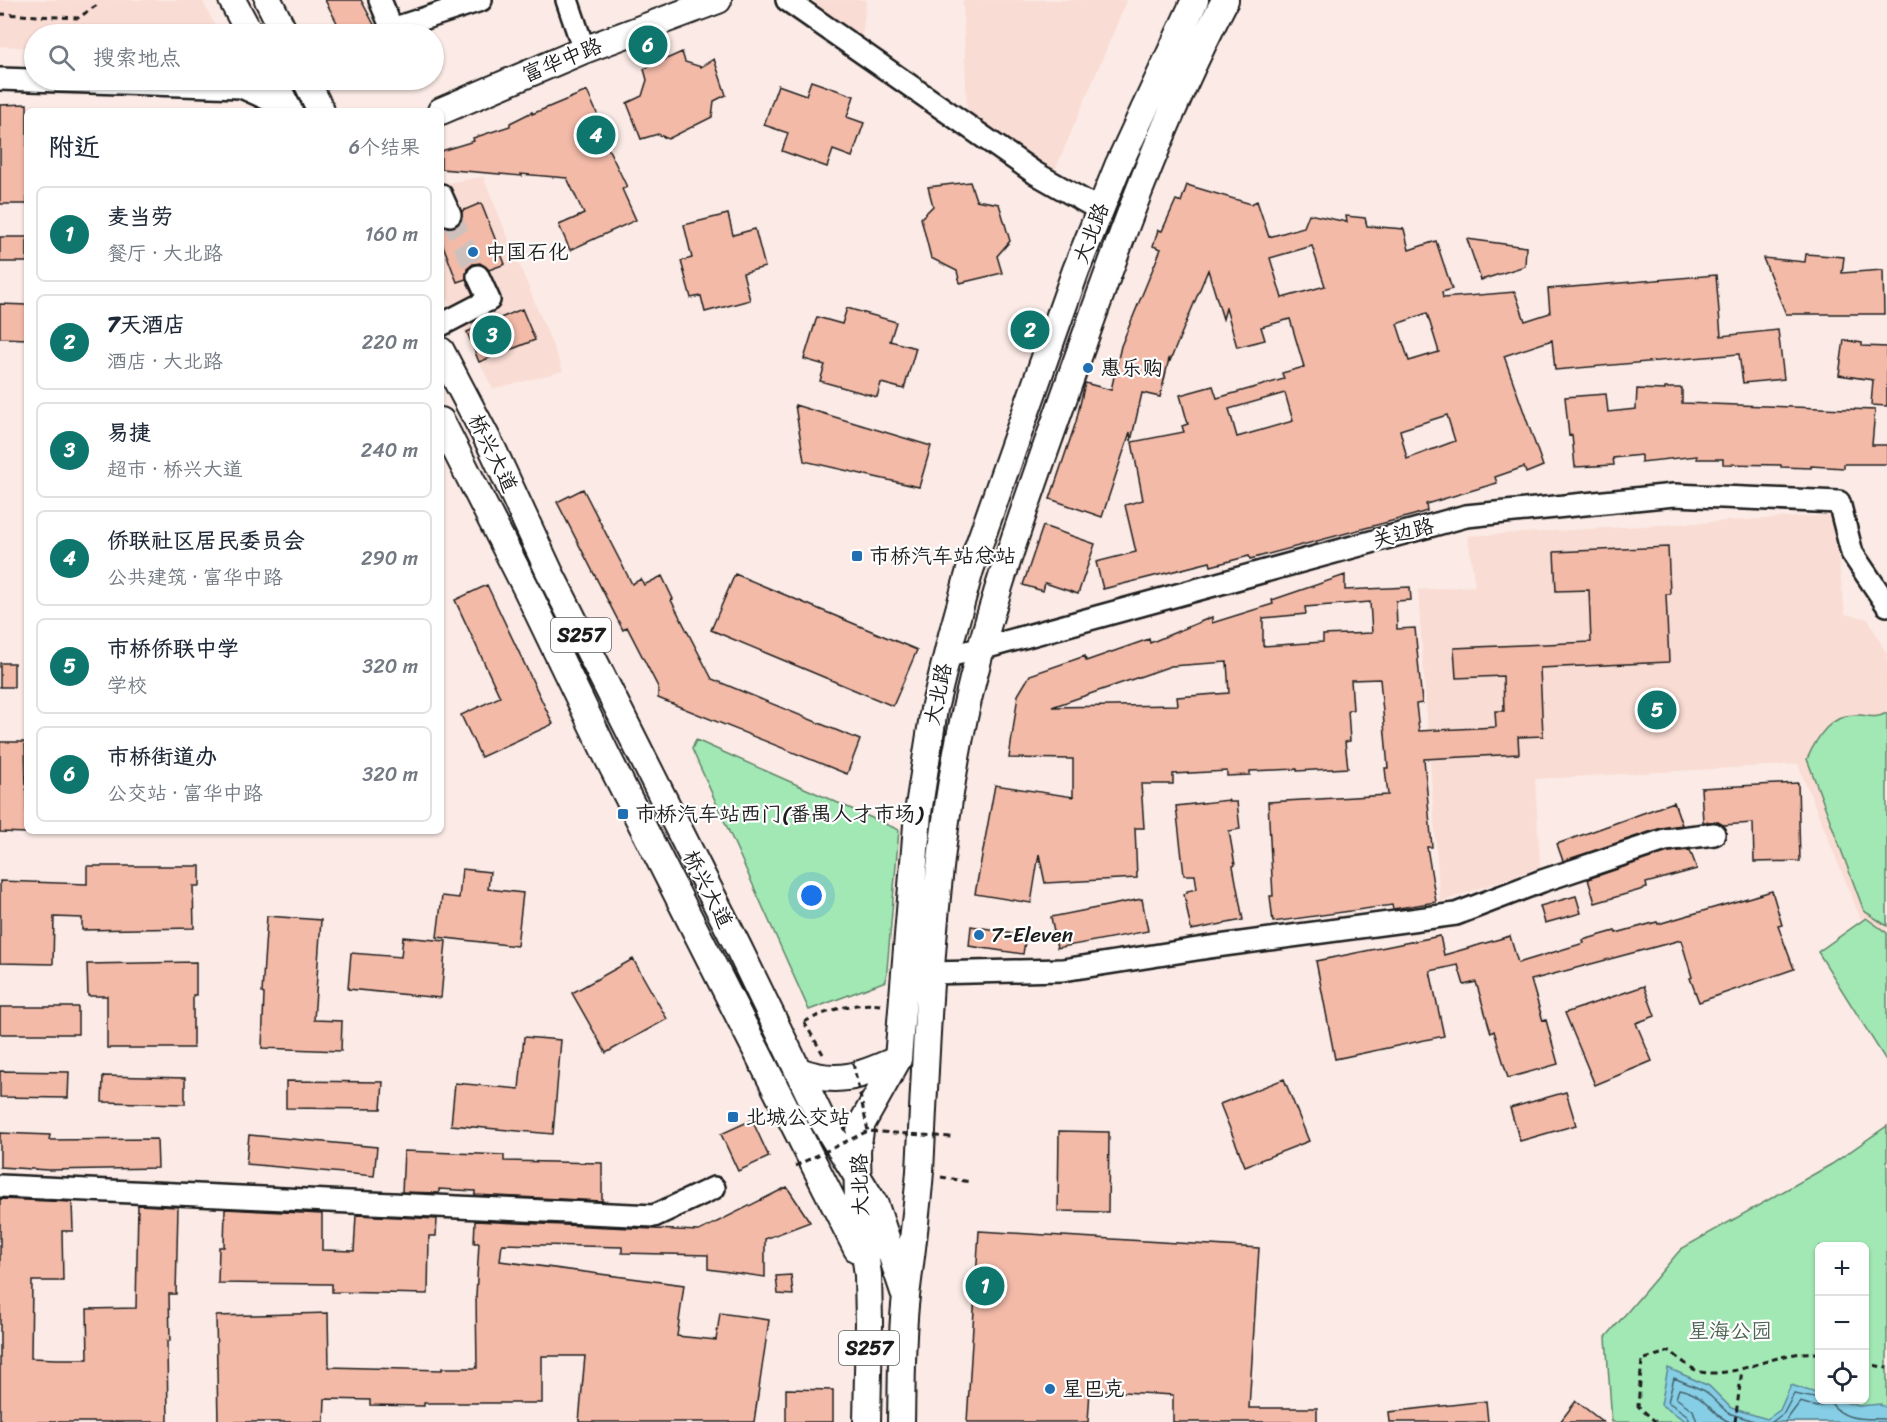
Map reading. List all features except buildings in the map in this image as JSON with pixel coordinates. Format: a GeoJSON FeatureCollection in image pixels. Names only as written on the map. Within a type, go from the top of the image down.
{"type":"FeatureCollection","features":[{"type":"Feature","properties":{"kind":"main road"},"geometry":{"type":"LineString","coordinates":[[232,0],[245,24]]}},
{"type":"Feature","properties":{"kind":"main road"},"geometry":{"type":"LineString","coordinates":[[268,0],[280,24]]}},
{"type":"Feature","properties":{"kind":"main road","name":"富华中路"},"geometry":{"type":"LineString","coordinates":[[444,110],[584,50],[718,0]]}},
{"type":"Feature","properties":{"kind":"main road","name":"大北路"},"geometry":{"type":"LineString","coordinates":[[867,1422],[868,1275],[860,1224],[857,1150],[861,1125],[898,1059],[918,813],[934,709],[970,570],[1077,270],[1137,123],[1195,0]]}},
{"type":"Feature","properties":{"kind":"main road","name":"大北路"},"geometry":{"type":"LineString","coordinates":[[901,1422],[906,1299],[920,1174],[931,973],[942,843],[956,758],[980,649],[1019,524],[1119,239],[1163,130],[1225,0]]}},
{"type":"Feature","properties":{"kind":"main road"},"geometry":{"type":"LineString","coordinates":[[278,90],[288,108]]}},
{"type":"Feature","properties":{"kind":"main road"},"geometry":{"type":"LineString","coordinates":[[311,90],[320,108]]}},
{"type":"Feature","properties":{"kind":"main road","name":"桥兴大道"},"geometry":{"type":"LineString","coordinates":[[444,357],[493,450],[566,605],[820,1116],[875,1205],[906,1299]]}},
{"type":"Feature","properties":{"kind":"main road","name":"桥兴大道"},"geometry":{"type":"LineString","coordinates":[[444,427],[868,1275]]}},
{"type":"Feature","properties":{"kind":"main road"},"geometry":{"type":"LineString","coordinates":[[799,1071],[820,1078],[847,1078],[862,1075],[898,1059]]}},
{"type":"Feature","properties":{"kind":"street"},"geometry":{"type":"LineString","coordinates":[[380,0],[390,24]]}},
{"type":"Feature","properties":{"kind":"street"},"geometry":{"type":"LineString","coordinates":[[407,24],[481,0]]}},
{"type":"Feature","properties":{"kind":"street"},"geometry":{"type":"LineString","coordinates":[[567,0],[584,50]]}},
{"type":"Feature","properties":{"kind":"street"},"geometry":{"type":"LineString","coordinates":[[787,0],[1035,173],[1100,210]]}},
{"type":"Feature","properties":{"kind":"street"},"geometry":{"type":"LineString","coordinates":[[0,79],[24,80]]}},
{"type":"Feature","properties":{"kind":"street"},"geometry":{"type":"LineString","coordinates":[[247,90],[285,108]]}},
{"type":"Feature","properties":{"kind":"street"},"geometry":{"type":"LineString","coordinates":[[444,324],[489,300],[478,276]]}},
{"type":"Feature","properties":{"kind":"street","name":"关边路"},"geometry":{"type":"LineString","coordinates":[[947,656],[980,649],[1466,516],[1674,495],[1839,502],[1852,553],[1887,605]]}},
{"type":"Feature","properties":{"kind":"street"},"geometry":{"type":"LineString","coordinates":[[931,973],[1063,970],[1210,947],[1456,914],[1542,881],[1665,840],[1714,834]]}},
{"type":"Feature","properties":{"kind":"street"},"geometry":{"type":"LineString","coordinates":[[0,1186],[654,1216],[714,1188]]}},
{"type":"Feature","properties":{"kind":"path"},"geometry":{"type":"LineString","coordinates":[[0,14],[78,18],[100,3]]}},
{"type":"Feature","properties":{"kind":"path"},"geometry":{"type":"LineString","coordinates":[[800,1024],[820,1014],[846,1006],[865,1004],[885,1006]]}},
{"type":"Feature","properties":{"kind":"path"},"geometry":{"type":"LineString","coordinates":[[804,1022],[825,1057]]}},
{"type":"Feature","properties":{"kind":"path"},"geometry":{"type":"LineString","coordinates":[[846,1064],[860,1061]]}},
{"type":"Feature","properties":{"kind":"path"},"geometry":{"type":"LineString","coordinates":[[853,1064],[868,1131]]}},
{"type":"Feature","properties":{"kind":"path"},"geometry":{"type":"LineString","coordinates":[[795,1166],[868,1131],[951,1137]]}},
{"type":"Feature","properties":{"kind":"path"},"geometry":{"type":"LineString","coordinates":[[1656,1422],[1638,1406],[1642,1360],[1670,1351],[1699,1372],[1742,1369],[1807,1351],[1815,1353]]}},
{"type":"Feature","properties":{"kind":"path"},"geometry":{"type":"LineString","coordinates":[[1869,1364],[1887,1368]]}},
{"type":"Feature","properties":{"kind":"path"},"geometry":{"type":"LineString","coordinates":[[1735,1422],[1742,1369]]}},
{"type":"Feature","properties":{"kind":"shaded area"},"geometry":{"type":"Polygon","coordinates":[[[0,0],[202,0],[214,24],[24,24],[24,47],[0,46],[0,0]]]}},
{"type":"Feature","properties":{"kind":"shaded area"},"geometry":{"type":"Polygon","coordinates":[[[814,0],[866,0],[862,36],[819,11],[814,0]]]}},
{"type":"Feature","properties":{"kind":"shaded area"},"geometry":{"type":"Polygon","coordinates":[[[963,0],[1127,0],[1055,170],[967,111],[963,0]]]}},
{"type":"Feature","properties":{"kind":"shaded area"},"geometry":{"type":"Polygon","coordinates":[[[483,177],[563,371],[493,389],[444,293],[444,184],[483,177]]]}},
{"type":"Feature","properties":{"kind":"shaded area"},"geometry":{"type":"Polygon","coordinates":[[[1833,515],[1845,614],[1868,619],[1887,655],[1887,934],[1860,917],[1798,764],[1535,779],[1540,867],[1440,902],[1418,590],[1475,586],[1468,536],[1833,515]]]}},
{"type":"Feature","properties":{"kind":"green space"},"geometry":{"type":"Polygon","coordinates":[[[1887,713],[1887,926],[1864,911],[1807,759],[1820,735],[1833,722],[1849,715],[1876,717],[1887,713]]]}},
{"type":"Feature","properties":{"kind":"green space"},"geometry":{"type":"Polygon","coordinates":[[[696,740],[899,830],[886,981],[809,1010],[692,749],[696,740]]]}},
{"type":"Feature","properties":{"kind":"green space"},"geometry":{"type":"Polygon","coordinates":[[[1866,918],[1887,933],[1887,1062],[1818,952],[1866,918]]]}},
{"type":"Feature","properties":{"kind":"green space","name":"星海公园"},"geometry":{"type":"Polygon","coordinates":[[[1887,1126],[1887,1422],[1612,1422],[1606,1337],[1681,1249],[1832,1164],[1887,1126]]]}},
{"type":"Feature","properties":{"kind":"water"},"geometry":{"type":"Polygon","coordinates":[[[1668,1368],[1709,1386],[1731,1408],[1767,1419],[1780,1410],[1791,1385],[1815,1393],[1815,1404],[1859,1406],[1881,1404],[1887,1407],[1887,1422],[1687,1422],[1661,1405],[1668,1368]]]}},
{"type":"Feature","properties":{"kind":"tunnel"},"geometry":{"type":"LineString","coordinates":[[450,215],[478,276]]}},
{"type":"Feature","properties":{"kind":"place","name":"市桥街道办"},"geometry":{"type":"Point","coordinates":[648,45]}},
{"type":"Feature","properties":{"kind":"place","name":"侨联社区居民委员会"},"geometry":{"type":"Point","coordinates":[596,135]}},
{"type":"Feature","properties":{"kind":"place","name":"中国石化"},"geometry":{"type":"Point","coordinates":[473,252]}},
{"type":"Feature","properties":{"kind":"place","name":"7天酒店"},"geometry":{"type":"Point","coordinates":[1030,330]}},
{"type":"Feature","properties":{"kind":"place","name":"易捷"},"geometry":{"type":"Point","coordinates":[492,335]}},
{"type":"Feature","properties":{"kind":"place","name":"惠乐购"},"geometry":{"type":"Point","coordinates":[1088,368]}},
{"type":"Feature","properties":{"kind":"place","name":"市桥汽车站总站"},"geometry":{"type":"Point","coordinates":[857,556]}},
{"type":"Feature","properties":{"kind":"place","name":"市桥侨联中学"},"geometry":{"type":"Point","coordinates":[1657,710]}},
{"type":"Feature","properties":{"kind":"place","name":"市桥汽车站西门(番禺人才市场)"},"geometry":{"type":"Point","coordinates":[623,814]}},
{"type":"Feature","properties":{"kind":"place","name":"7-Eleven"},"geometry":{"type":"Point","coordinates":[979,935]}},
{"type":"Feature","properties":{"kind":"place","name":"北城公交站"},"geometry":{"type":"Point","coordinates":[733,1117]}},
{"type":"Feature","properties":{"kind":"place","name":"麦当劳"},"geometry":{"type":"Point","coordinates":[985,1286]}},
{"type":"Feature","properties":{"kind":"place","name":"星巴克"},"geometry":{"type":"Point","coordinates":[1050,1389]}}]}
